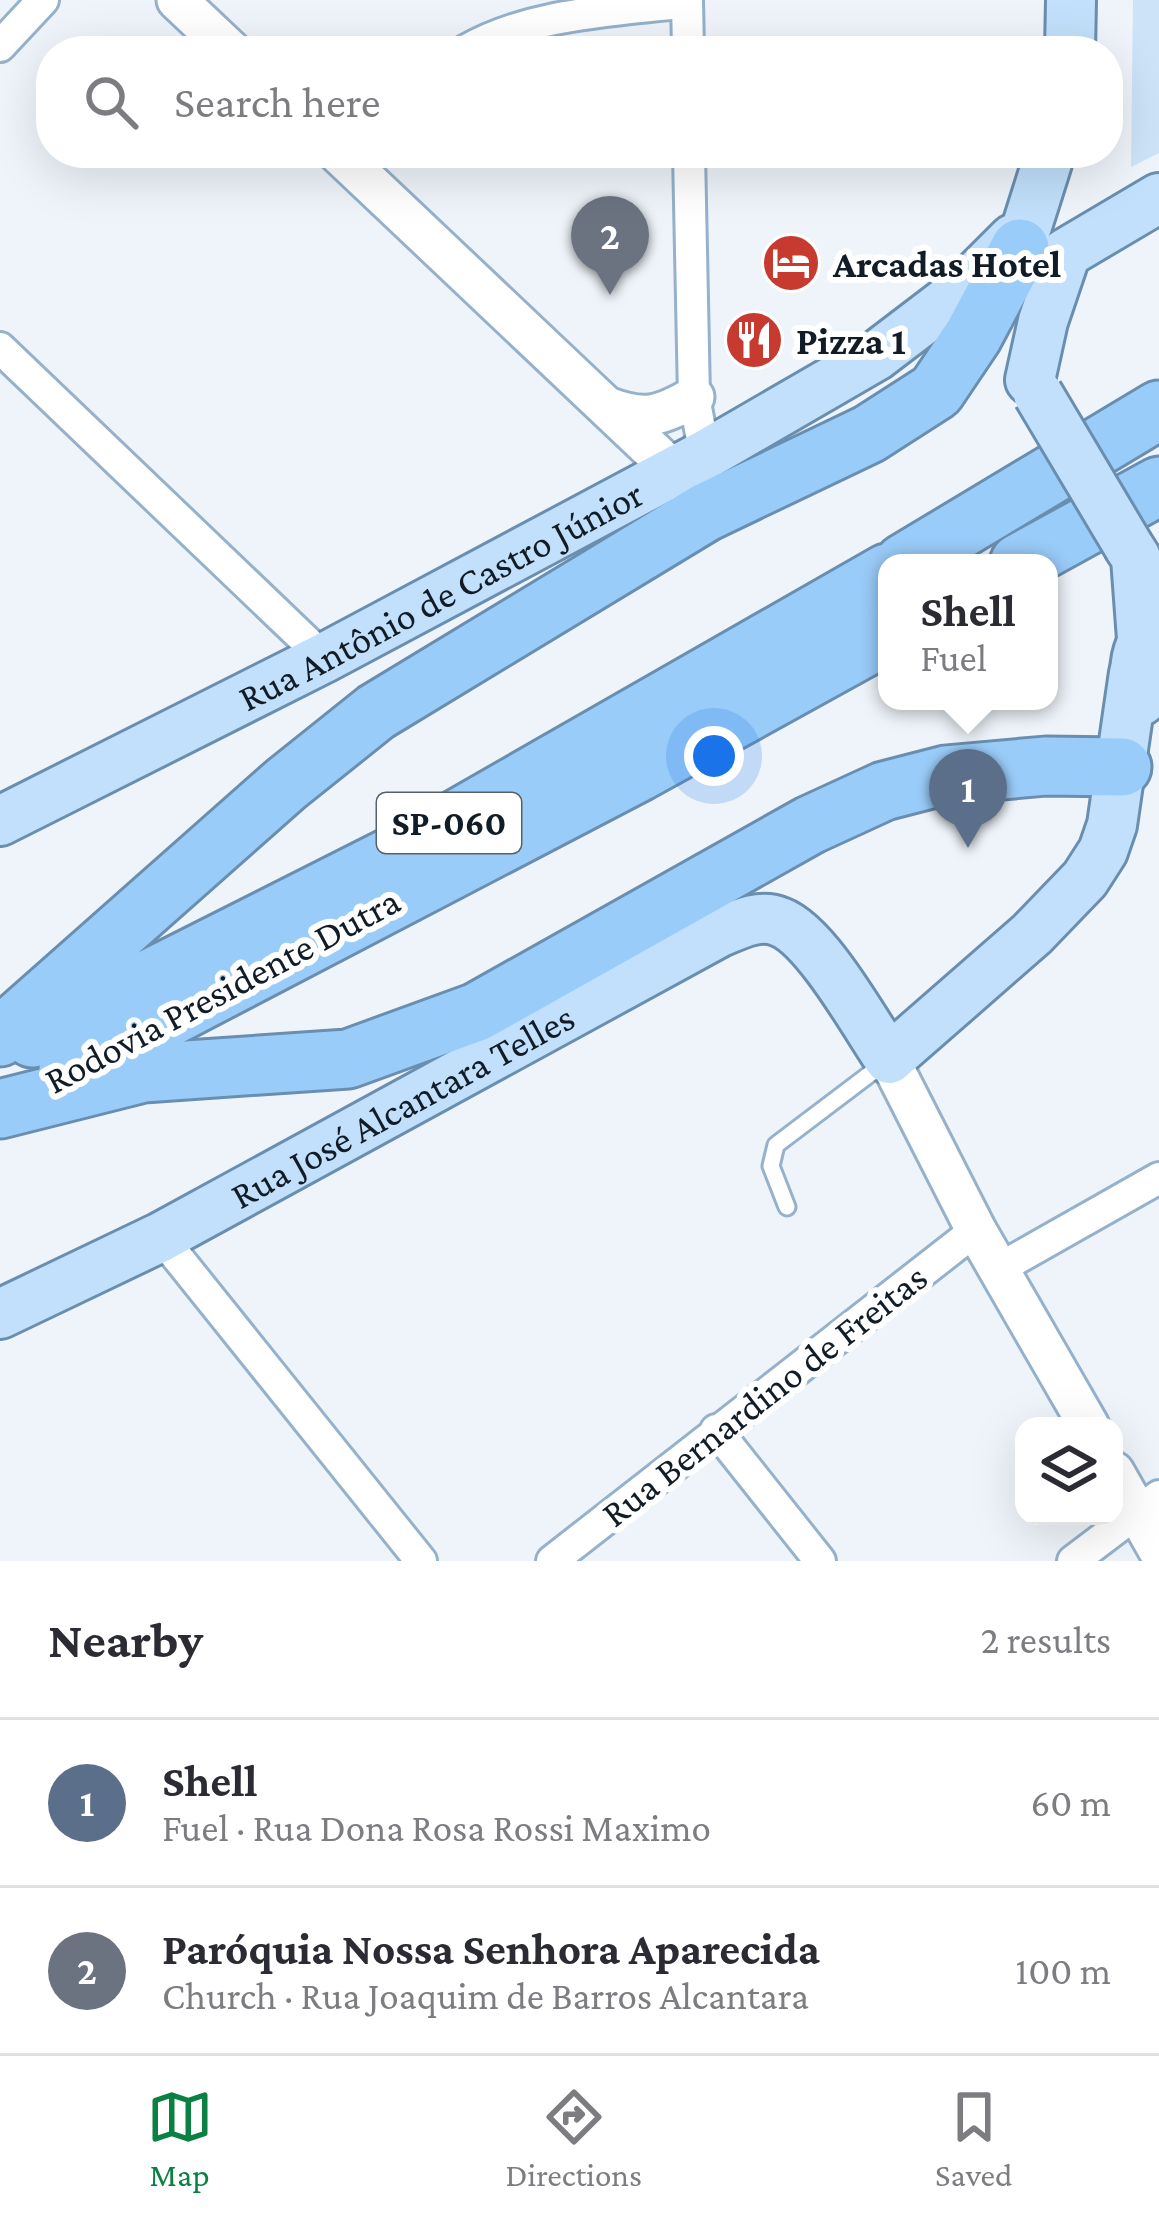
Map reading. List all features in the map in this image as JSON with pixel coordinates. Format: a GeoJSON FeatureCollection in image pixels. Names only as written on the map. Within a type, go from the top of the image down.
{"type":"FeatureCollection","features":[{"type":"Feature","properties":{"kind":"highway"},"geometry":{"type":"LineString","coordinates":[[0,1037],[286,784],[376,712],[696,480],[869,434],[936,391],[1015,368],[1023,238]]}},
{"type":"Feature","properties":{"kind":"highway"},"geometry":{"type":"LineString","coordinates":[[919,554],[1159,410]]}},
{"type":"Feature","properties":{"kind":"highway"},"geometry":{"type":"LineString","coordinates":[[1034,554],[1159,486]]}},
{"type":"Feature","properties":{"kind":"highway","name":"Rodovia Presidente Dutra"},"geometry":{"type":"LineString","coordinates":[[0,1054],[389,858],[878,578]]}},
{"type":"Feature","properties":{"kind":"highway","name":"Rodovia Presidente Dutra"},"geometry":{"type":"LineString","coordinates":[[0,1107],[639,772],[878,640]]}},
{"type":"Feature","properties":{"kind":"highway"},"geometry":{"type":"LineString","coordinates":[[0,1107],[143,1073],[348,1059],[477,1012],[810,825],[884,791],[946,775],[1140,763]]}},
{"type":"Feature","properties":{"kind":"main road"},"geometry":{"type":"LineString","coordinates":[[1070,36],[1071,0]]}},
{"type":"Feature","properties":{"kind":"main road"},"geometry":{"type":"LineString","coordinates":[[876,356],[1023,238],[1044,168]]}},
{"type":"Feature","properties":{"kind":"main road"},"geometry":{"type":"LineString","coordinates":[[1015,368],[1043,321],[1066,253],[1159,198]]}},
{"type":"Feature","properties":{"kind":"main road"},"geometry":{"type":"LineString","coordinates":[[876,356],[953,337],[1015,368],[1141,558],[1145,643],[1140,763],[1103,851],[1085,879],[1032,934],[889,1060]]}},
{"type":"Feature","properties":{"kind":"main road","name":"Rua Antônio de Castro Júnior"},"geometry":{"type":"LineString","coordinates":[[0,820],[696,480],[876,356]]}},
{"type":"Feature","properties":{"kind":"main road"},"geometry":{"type":"LineString","coordinates":[[1145,643],[1138,697],[1159,725]]}},
{"type":"Feature","properties":{"kind":"main road","name":"Rua José Alcantara Telles"},"geometry":{"type":"LineString","coordinates":[[0,1314],[161,1237],[718,933],[752,919],[777,920],[805,937],[889,1060]]}},
{"type":"Feature","properties":{"kind":"street"},"geometry":{"type":"LineString","coordinates":[[0,46],[44,0]]}},
{"type":"Feature","properties":{"kind":"street"},"geometry":{"type":"LineString","coordinates":[[177,0],[215,36]]}},
{"type":"Feature","properties":{"kind":"street"},"geometry":{"type":"LineString","coordinates":[[499,36],[572,16],[687,1],[688,36]]}},
{"type":"Feature","properties":{"kind":"street"},"geometry":{"type":"LineString","coordinates":[[355,168],[607,407],[696,480]]}},
{"type":"Feature","properties":{"kind":"street"},"geometry":{"type":"LineString","coordinates":[[689,168],[696,480]]}},
{"type":"Feature","properties":{"kind":"street"},"geometry":{"type":"LineString","coordinates":[[0,348],[324,658]]}},
{"type":"Feature","properties":{"kind":"street"},"geometry":{"type":"LineString","coordinates":[[607,407],[636,418],[673,410],[694,397]]}},
{"type":"Feature","properties":{"kind":"street"},"geometry":{"type":"LineString","coordinates":[[889,1060],[976,1230],[1084,1417]]}},
{"type":"Feature","properties":{"kind":"street"},"geometry":{"type":"LineString","coordinates":[[1000,1268],[1159,1178]]}},
{"type":"Feature","properties":{"kind":"street","name":"Rua Bernardino de Freitas"},"geometry":{"type":"LineString","coordinates":[[552,1561],[976,1230]]}},
{"type":"Feature","properties":{"kind":"street"},"geometry":{"type":"LineString","coordinates":[[161,1237],[422,1561]]}},
{"type":"Feature","properties":{"kind":"street"},"geometry":{"type":"LineString","coordinates":[[716,1430],[820,1561]]}},
{"type":"Feature","properties":{"kind":"street"},"geometry":{"type":"LineString","coordinates":[[1123,1480],[1147,1503],[1159,1551]]}},
{"type":"Feature","properties":{"kind":"street"},"geometry":{"type":"LineString","coordinates":[[1073,1561],[1147,1503]]}},
{"type":"Feature","properties":{"kind":"lane"},"geometry":{"type":"LineString","coordinates":[[788,1208],[771,1166],[776,1144],[889,1060]]}},
{"type":"Feature","properties":{"kind":"shaded area"},"geometry":{"type":"Polygon","coordinates":[[[1133,0],[1159,0],[1159,153],[1131,167],[1133,0]]]}},
{"type":"Feature","properties":{"kind":"place","name":"Arcadas Hotel"},"geometry":{"type":"Point","coordinates":[791,263]}},
{"type":"Feature","properties":{"kind":"place","name":"Paróquia Nossa Senhora Aparecida"},"geometry":{"type":"Point","coordinates":[610,295]}},
{"type":"Feature","properties":{"kind":"place","name":"Pizza 1"},"geometry":{"type":"Point","coordinates":[754,340]}},
{"type":"Feature","properties":{"kind":"place","name":"Shell"},"geometry":{"type":"Point","coordinates":[968,848]}}]}
